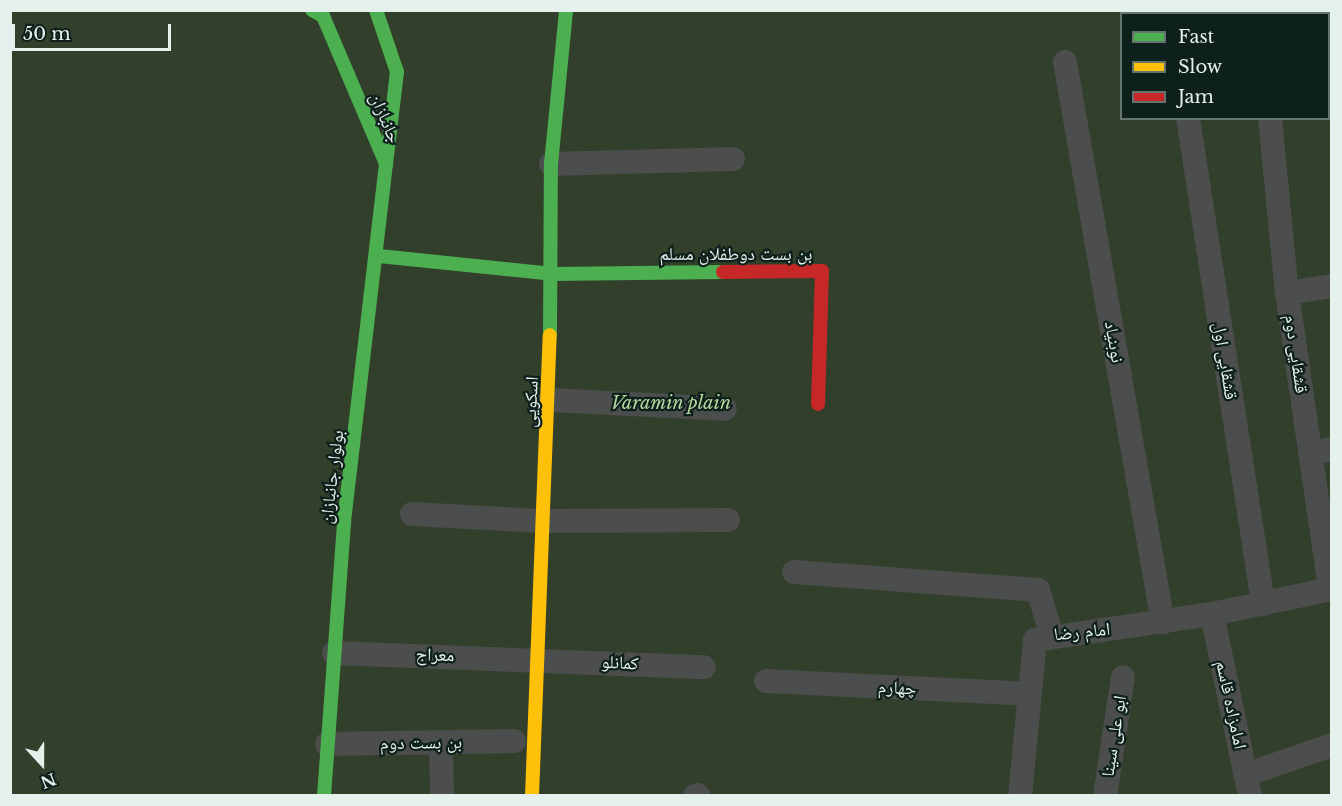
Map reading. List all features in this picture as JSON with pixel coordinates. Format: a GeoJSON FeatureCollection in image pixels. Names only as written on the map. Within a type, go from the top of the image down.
{"type":"FeatureCollection","features":[{"type":"Feature","properties":{"kind":"street","name":"جانبازان"},"geometry":{"type":"LineString","coordinates":[[312,10],[323,16],[386,164]]}},
{"type":"Feature","properties":{"kind":"street","name":"جانبازان"},"geometry":{"type":"LineString","coordinates":[[376,10],[386,27],[397,72],[386,164]]}},
{"type":"Feature","properties":{"kind":"street","name":"اسکویی"},"geometry":{"type":"LineString","coordinates":[[532,795],[540,521],[550,400],[551,164],[566,10]]}},
{"type":"Feature","properties":{"kind":"street","name":"نوبنیاد"},"geometry":{"type":"LineString","coordinates":[[1065,62],[1163,623]]}},
{"type":"Feature","properties":{"kind":"street","name":"قشقایی اول"},"geometry":{"type":"LineString","coordinates":[[1188,120],[1263,604]]}},
{"type":"Feature","properties":{"kind":"street","name":"قشقایی دوم"},"geometry":{"type":"LineString","coordinates":[[1270,120],[1287,293],[1321,451],[1331,589]]}},
{"type":"Feature","properties":{"kind":"street"},"geometry":{"type":"LineString","coordinates":[[551,164],[732,159]]}},
{"type":"Feature","properties":{"kind":"street","name":"بولوار جانبازان"},"geometry":{"type":"LineString","coordinates":[[324,795],[345,513],[379,255],[386,164]]}},
{"type":"Feature","properties":{"kind":"street"},"geometry":{"type":"LineString","coordinates":[[379,255],[552,273]]}},
{"type":"Feature","properties":{"kind":"street","name":"بن بست دوطفلان مسلم"},"geometry":{"type":"LineString","coordinates":[[552,273],[822,271],[818,404]]}},
{"type":"Feature","properties":{"kind":"street"},"geometry":{"type":"LineString","coordinates":[[1287,293],[1332,286]]}},
{"type":"Feature","properties":{"kind":"street"},"geometry":{"type":"LineString","coordinates":[[550,400],[725,409]]}},
{"type":"Feature","properties":{"kind":"street"},"geometry":{"type":"LineString","coordinates":[[412,514],[540,521],[728,520]]}},
{"type":"Feature","properties":{"kind":"street"},"geometry":{"type":"LineString","coordinates":[[794,572],[1038,590],[1051,633]]}},
{"type":"Feature","properties":{"kind":"street","name":"امام رضا"},"geometry":{"type":"LineString","coordinates":[[1020,795],[1035,640],[1051,633],[1163,623],[1331,589]]}},
{"type":"Feature","properties":{"kind":"street","name":"امامزاده قاسم"},"geometry":{"type":"LineString","coordinates":[[1212,614],[1248,785]]}},
{"type":"Feature","properties":{"kind":"street","name":"معراج"},"geometry":{"type":"LineString","coordinates":[[334,653],[536,659]]}},
{"type":"Feature","properties":{"kind":"street","name":"کمانلو"},"geometry":{"type":"LineString","coordinates":[[536,659],[704,667]]}},
{"type":"Feature","properties":{"kind":"street","name":"ابو علی سینا"},"geometry":{"type":"LineString","coordinates":[[1105,795],[1123,677]]}},
{"type":"Feature","properties":{"kind":"street","name":"چهارم"},"geometry":{"type":"LineString","coordinates":[[766,681],[1028,694]]}},
{"type":"Feature","properties":{"kind":"street","name":"بن بست دوم"},"geometry":{"type":"LineString","coordinates":[[327,744],[514,741]]}},
{"type":"Feature","properties":{"kind":"street"},"geometry":{"type":"LineString","coordinates":[[441,743],[442,795]]}},
{"type":"Feature","properties":{"kind":"street"},"geometry":{"type":"LineString","coordinates":[[1248,785],[1332,745]]}},
{"type":"Feature","properties":{"kind":"green space","name":"Varamin plain"},"geometry":{"type":"Polygon","coordinates":[[[11,11],[1331,11],[1331,795],[11,795],[11,11]]]}},
{"type":"Feature","properties":{"kind":"traffic: fast"},"geometry":{"type":"LineString","coordinates":[[312,10],[323,16],[386,164],[397,72],[376,10]]}},
{"type":"Feature","properties":{"kind":"traffic: fast"},"geometry":{"type":"LineString","coordinates":[[550,335],[551,164],[566,10]]}},
{"type":"Feature","properties":{"kind":"traffic: fast"},"geometry":{"type":"LineString","coordinates":[[324,796],[345,513],[386,164]]}},
{"type":"Feature","properties":{"kind":"traffic: fast"},"geometry":{"type":"LineString","coordinates":[[379,256],[552,274],[723,272]]}},
{"type":"Feature","properties":{"kind":"traffic: slow"},"geometry":{"type":"LineString","coordinates":[[532,796],[550,335]]}},
{"type":"Feature","properties":{"kind":"traffic: jam"},"geometry":{"type":"LineString","coordinates":[[723,272],[822,271],[818,404]]}}]}
